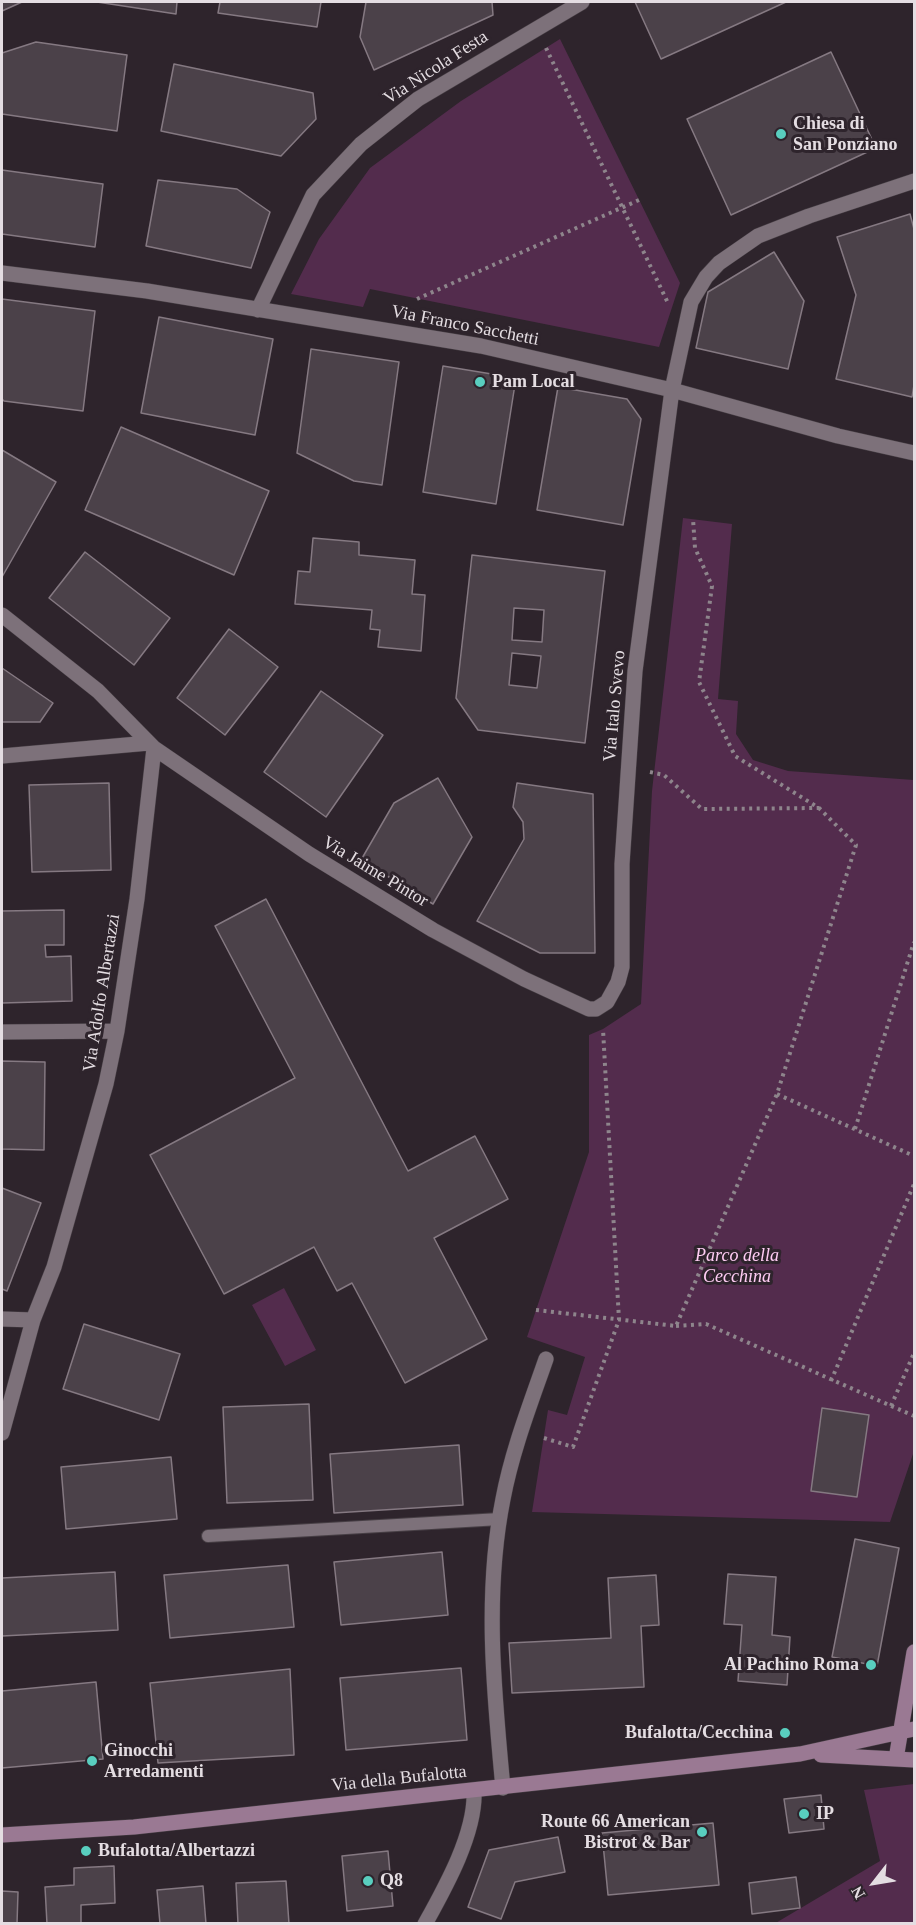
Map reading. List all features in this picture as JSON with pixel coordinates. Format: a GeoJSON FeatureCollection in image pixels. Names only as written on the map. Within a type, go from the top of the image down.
{"type":"FeatureCollection","features":[{"type":"Feature","properties":{"kind":"street","name":"Via Nicola Festa"},"geometry":{"type":"LineString","coordinates":[[258,310],[313,195],[361,144],[418,99],[566,6],[582,2]]}},
{"type":"Feature","properties":{"kind":"street","name":"Via Italo Svevo"},"geometry":{"type":"LineString","coordinates":[[592,1009],[607,1002],[618,982],[622,967],[622,864],[635,671],[672,390],[691,302],[706,277],[719,263],[758,236],[783,225],[915,181]]}},
{"type":"Feature","properties":{"kind":"street","name":"Via Franco Sacchetti"},"geometry":{"type":"LineString","coordinates":[[2,273],[147,291],[481,346],[672,390],[838,436],[915,453]]}},
{"type":"Feature","properties":{"kind":"street"},"geometry":{"type":"LineString","coordinates":[[2,615],[98,691],[151,745]]}},
{"type":"Feature","properties":{"kind":"street"},"geometry":{"type":"LineString","coordinates":[[2,756],[151,745]]}},
{"type":"Feature","properties":{"kind":"street","name":"Via Jaime Pintor"},"geometry":{"type":"LineString","coordinates":[[151,745],[309,854],[424,924],[524,979],[592,1009]]}},
{"type":"Feature","properties":{"kind":"street","name":"Via Adolfo Albertazzi"},"geometry":{"type":"LineString","coordinates":[[2,1433],[33,1320],[60,1245],[106,1084],[117,1031],[137,899],[151,745]]}},
{"type":"Feature","properties":{"kind":"street"},"geometry":{"type":"LineString","coordinates":[[2,1032],[117,1031]]}},
{"type":"Feature","properties":{"kind":"street"},"geometry":{"type":"LineString","coordinates":[[2,1319],[33,1320]]}},
{"type":"Feature","properties":{"kind":"street"},"geometry":{"type":"LineString","coordinates":[[503,1788],[493,1650],[495,1564],[500,1519],[514,1454],[546,1359]]}},
{"type":"Feature","properties":{"kind":"street"},"geometry":{"type":"LineString","coordinates":[[896,1759],[907,1731],[915,1652]]}},
{"type":"Feature","properties":{"kind":"street","name":"Via della Bufalotta"},"geometry":{"type":"LineString","coordinates":[[2,1835],[134,1827],[800,1754],[907,1731]]}},
{"type":"Feature","properties":{"kind":"street","name":"Via della Bufalotta"},"geometry":{"type":"LineString","coordinates":[[800,1754],[915,1760]]}},
{"type":"Feature","properties":{"kind":"street"},"geometry":{"type":"LineString","coordinates":[[425,1923],[460,1854],[474,1810],[474,1791]]}},
{"type":"Feature","properties":{"kind":"lane"},"geometry":{"type":"LineString","coordinates":[[208,1536],[500,1519]]}},
{"type":"Feature","properties":{"kind":"path"},"geometry":{"type":"LineString","coordinates":[[546,48],[671,309]]}},
{"type":"Feature","properties":{"kind":"path"},"geometry":{"type":"LineString","coordinates":[[417,299],[639,200]]}},
{"type":"Feature","properties":{"kind":"path"},"geometry":{"type":"LineString","coordinates":[[676,1326],[777,1094],[856,845],[819,808],[735,756],[699,682],[712,586],[695,548],[693,519]]}},
{"type":"Feature","properties":{"kind":"path"},"geometry":{"type":"LineString","coordinates":[[629,769],[664,775],[702,809],[819,808]]}},
{"type":"Feature","properties":{"kind":"path"},"geometry":{"type":"LineString","coordinates":[[855,1129],[915,942]]}},
{"type":"Feature","properties":{"kind":"path"},"geometry":{"type":"LineString","coordinates":[[544,1438],[573,1447],[619,1320],[603,1029],[592,1009]]}},
{"type":"Feature","properties":{"kind":"path"},"geometry":{"type":"LineString","coordinates":[[777,1094],[915,1156]]}},
{"type":"Feature","properties":{"kind":"path"},"geometry":{"type":"LineString","coordinates":[[831,1381],[915,1184]]}},
{"type":"Feature","properties":{"kind":"path"},"geometry":{"type":"LineString","coordinates":[[536,1310],[676,1326],[706,1324],[831,1381],[915,1416]]}},
{"type":"Feature","properties":{"kind":"path"},"geometry":{"type":"LineString","coordinates":[[891,1406],[915,1353]]}},
{"type":"Feature","properties":{"kind":"green space"},"geometry":{"type":"Polygon","coordinates":[[[560,39],[680,283],[659,347],[370,289],[363,307],[291,294],[319,239],[370,168],[461,101],[560,39]]]}},
{"type":"Feature","properties":{"kind":"green space","name":"Parco della Cecchina"},"geometry":{"type":"Polygon","coordinates":[[[683,518],[732,524],[718,699],[738,701],[736,734],[753,760],[788,771],[914,780],[914,1451],[890,1522],[532,1512],[548,1410],[567,1415],[585,1357],[527,1337],[589,1152],[589,1035],[603,1029],[641,1004],[652,791],[683,518]]]}},
{"type":"Feature","properties":{"kind":"green space"},"geometry":{"type":"Polygon","coordinates":[[[284,1288],[316,1350],[285,1366],[252,1305],[284,1288]]]}},
{"type":"Feature","properties":{"kind":"green space"},"geometry":{"type":"Polygon","coordinates":[[[914,1784],[914,1923],[774,1924],[880,1861],[864,1790],[914,1784]]]}},
{"type":"Feature","properties":{"kind":"building"},"geometry":{"type":"Polygon","coordinates":[[[2,2],[22,2],[2,11],[2,2]]]}},
{"type":"Feature","properties":{"kind":"building"},"geometry":{"type":"Polygon","coordinates":[[[97,2],[177,2],[176,14],[97,2]]]}},
{"type":"Feature","properties":{"kind":"building"},"geometry":{"type":"Polygon","coordinates":[[[220,2],[321,2],[317,27],[218,13],[220,2]]]}},
{"type":"Feature","properties":{"kind":"building"},"geometry":{"type":"Polygon","coordinates":[[[366,2],[492,2],[493,15],[374,70],[360,37],[366,2]]]}},
{"type":"Feature","properties":{"kind":"building"},"geometry":{"type":"Polygon","coordinates":[[[635,2],[786,2],[661,59],[635,2]]]}},
{"type":"Feature","properties":{"kind":"building"},"geometry":{"type":"Polygon","coordinates":[[[36,42],[127,55],[117,131],[2,114],[2,53],[36,42]]]}},
{"type":"Feature","properties":{"kind":"building","name":"Chiesa di San Ponziano"},"geometry":{"type":"Polygon","coordinates":[[[831,52],[876,148],[731,215],[687,119],[831,52]]]}},
{"type":"Feature","properties":{"kind":"building"},"geometry":{"type":"Polygon","coordinates":[[[174,64],[313,93],[316,119],[281,156],[161,131],[174,64]]]}},
{"type":"Feature","properties":{"kind":"building"},"geometry":{"type":"Polygon","coordinates":[[[2,170],[103,184],[95,247],[2,234],[2,170]]]}},
{"type":"Feature","properties":{"kind":"building"},"geometry":{"type":"Polygon","coordinates":[[[158,180],[237,189],[270,212],[251,268],[146,246],[158,180]]]}},
{"type":"Feature","properties":{"kind":"building"},"geometry":{"type":"Polygon","coordinates":[[[910,214],[914,229],[914,385],[912,397],[836,379],[856,295],[837,237],[910,214]]]}},
{"type":"Feature","properties":{"kind":"building"},"geometry":{"type":"Polygon","coordinates":[[[774,252],[804,301],[788,369],[696,348],[708,292],[774,252]]]}},
{"type":"Feature","properties":{"kind":"building"},"geometry":{"type":"Polygon","coordinates":[[[2,299],[95,311],[83,411],[2,399],[2,299]]]}},
{"type":"Feature","properties":{"kind":"building"},"geometry":{"type":"Polygon","coordinates":[[[159,317],[273,339],[255,435],[141,413],[159,317]]]}},
{"type":"Feature","properties":{"kind":"building"},"geometry":{"type":"Polygon","coordinates":[[[311,349],[399,362],[382,485],[354,481],[297,453],[311,349]]]}},
{"type":"Feature","properties":{"kind":"building"},"geometry":{"type":"Polygon","coordinates":[[[443,366],[516,378],[496,504],[423,492],[443,366]]]}},
{"type":"Feature","properties":{"kind":"building"},"geometry":{"type":"Polygon","coordinates":[[[558,387],[627,399],[641,419],[623,525],[537,510],[558,387]]]}},
{"type":"Feature","properties":{"kind":"building"},"geometry":{"type":"Polygon","coordinates":[[[121,427],[269,491],[234,575],[85,510],[121,427]]]}},
{"type":"Feature","properties":{"kind":"building"},"geometry":{"type":"Polygon","coordinates":[[[2,450],[56,482],[2,577],[2,450]]]}},
{"type":"Feature","properties":{"kind":"building"},"geometry":{"type":"Polygon","coordinates":[[[313,538],[359,542],[359,555],[415,560],[412,594],[425,595],[421,651],[378,647],[380,630],[370,629],[372,610],[295,604],[298,571],[310,572],[313,538]]]}},
{"type":"Feature","properties":{"kind":"building"},"geometry":{"type":"Polygon","coordinates":[[[85,552],[170,618],[134,665],[49,598],[85,552]]]}},
{"type":"Feature","properties":{"kind":"building"},"geometry":{"type":"Polygon","coordinates":[[[472,555],[605,571],[585,743],[478,730],[456,698],[472,555]],[[514,608],[512,640],[542,642],[544,610],[514,608]],[[512,653],[509,685],[537,688],[541,656],[512,653]]]}},
{"type":"Feature","properties":{"kind":"building"},"geometry":{"type":"Polygon","coordinates":[[[229,629],[278,667],[225,735],[177,698],[229,629]]]}},
{"type":"Feature","properties":{"kind":"building"},"geometry":{"type":"Polygon","coordinates":[[[2,668],[53,703],[40,722],[2,722],[2,668]]]}},
{"type":"Feature","properties":{"kind":"building"},"geometry":{"type":"Polygon","coordinates":[[[321,691],[383,735],[326,817],[264,772],[321,691]]]}},
{"type":"Feature","properties":{"kind":"building"},"geometry":{"type":"Polygon","coordinates":[[[438,778],[472,837],[433,904],[361,860],[394,803],[438,778]]]}},
{"type":"Feature","properties":{"kind":"building"},"geometry":{"type":"Polygon","coordinates":[[[109,783],[111,870],[32,872],[29,785],[109,783]]]}},
{"type":"Feature","properties":{"kind":"building"},"geometry":{"type":"Polygon","coordinates":[[[517,783],[593,794],[595,953],[540,953],[477,921],[524,839],[523,822],[513,807],[517,783]]]}},
{"type":"Feature","properties":{"kind":"building"},"geometry":{"type":"Polygon","coordinates":[[[266,899],[408,1171],[475,1136],[508,1199],[434,1238],[487,1339],[405,1383],[352,1283],[337,1291],[314,1247],[224,1294],[150,1155],[295,1078],[215,926],[266,899]]]}},
{"type":"Feature","properties":{"kind":"building"},"geometry":{"type":"Polygon","coordinates":[[[64,910],[64,945],[45,945],[46,957],[71,956],[72,1001],[2,1003],[2,911],[64,910]]]}},
{"type":"Feature","properties":{"kind":"building"},"geometry":{"type":"Polygon","coordinates":[[[2,1061],[45,1062],[44,1150],[2,1149],[2,1061]]]}},
{"type":"Feature","properties":{"kind":"building"},"geometry":{"type":"Polygon","coordinates":[[[2,1188],[41,1203],[7,1291],[2,1289],[2,1188]]]}},
{"type":"Feature","properties":{"kind":"building"},"geometry":{"type":"Polygon","coordinates":[[[84,1324],[180,1354],[159,1420],[63,1389],[84,1324]]]}},
{"type":"Feature","properties":{"kind":"building"},"geometry":{"type":"Polygon","coordinates":[[[309,1404],[313,1500],[227,1503],[223,1407],[309,1404]]]}},
{"type":"Feature","properties":{"kind":"building"},"geometry":{"type":"Polygon","coordinates":[[[822,1408],[869,1415],[857,1497],[811,1491],[822,1408]]]}},
{"type":"Feature","properties":{"kind":"building"},"geometry":{"type":"Polygon","coordinates":[[[459,1445],[463,1505],[334,1513],[330,1454],[459,1445]]]}},
{"type":"Feature","properties":{"kind":"building"},"geometry":{"type":"Polygon","coordinates":[[[171,1457],[177,1519],[66,1529],[61,1467],[171,1457]]]}},
{"type":"Feature","properties":{"kind":"building"},"geometry":{"type":"Polygon","coordinates":[[[855,1539],[899,1548],[877,1666],[832,1657],[855,1539]]]}},
{"type":"Feature","properties":{"kind":"building"},"geometry":{"type":"Polygon","coordinates":[[[442,1552],[448,1615],[341,1625],[334,1562],[442,1552]]]}},
{"type":"Feature","properties":{"kind":"building"},"geometry":{"type":"Polygon","coordinates":[[[288,1565],[294,1627],[170,1638],[164,1575],[288,1565]]]}},
{"type":"Feature","properties":{"kind":"building"},"geometry":{"type":"Polygon","coordinates":[[[115,1572],[118,1630],[2,1636],[2,1578],[115,1572]]]}},
{"type":"Feature","properties":{"kind":"building"},"geometry":{"type":"Polygon","coordinates":[[[728,1574],[776,1577],[772,1635],[790,1637],[787,1685],[738,1681],[742,1625],[724,1624],[728,1574]]]}},
{"type":"Feature","properties":{"kind":"building"},"geometry":{"type":"Polygon","coordinates":[[[656,1575],[659,1625],[641,1626],[644,1687],[512,1693],[509,1643],[611,1638],[608,1578],[656,1575]]]}},
{"type":"Feature","properties":{"kind":"building"},"geometry":{"type":"Polygon","coordinates":[[[461,1668],[467,1740],[346,1750],[340,1678],[461,1668]]]}},
{"type":"Feature","properties":{"kind":"building"},"geometry":{"type":"Polygon","coordinates":[[[290,1669],[294,1755],[158,1763],[150,1683],[290,1669]]]}},
{"type":"Feature","properties":{"kind":"building"},"geometry":{"type":"Polygon","coordinates":[[[96,1682],[103,1759],[2,1768],[2,1691],[96,1682]]]}},
{"type":"Feature","properties":{"kind":"building","name":"IP"},"geometry":{"type":"Polygon","coordinates":[[[821,1795],[824,1829],[789,1833],[784,1799],[821,1795]]]}},
{"type":"Feature","properties":{"kind":"building"},"geometry":{"type":"Polygon","coordinates":[[[713,1823],[719,1885],[608,1895],[602,1833],[713,1823]]]}},
{"type":"Feature","properties":{"kind":"building"},"geometry":{"type":"Polygon","coordinates":[[[558,1837],[565,1872],[515,1882],[501,1919],[468,1907],[489,1850],[558,1837]]]}},
{"type":"Feature","properties":{"kind":"building","name":"Q8"},"geometry":{"type":"Polygon","coordinates":[[[388,1851],[393,1906],[347,1911],[342,1856],[388,1851]]]}},
{"type":"Feature","properties":{"kind":"building"},"geometry":{"type":"Polygon","coordinates":[[[114,1866],[115,1903],[81,1905],[81,1924],[47,1924],[45,1887],[74,1885],[74,1868],[114,1866]]]}},
{"type":"Feature","properties":{"kind":"building"},"geometry":{"type":"Polygon","coordinates":[[[796,1877],[800,1908],[752,1914],[749,1883],[796,1877]]]}},
{"type":"Feature","properties":{"kind":"building"},"geometry":{"type":"Polygon","coordinates":[[[286,1881],[289,1924],[238,1924],[236,1883],[286,1881]]]}},
{"type":"Feature","properties":{"kind":"building"},"geometry":{"type":"Polygon","coordinates":[[[203,1886],[206,1924],[160,1924],[157,1890],[203,1886]]]}},
{"type":"Feature","properties":{"kind":"building"},"geometry":{"type":"Polygon","coordinates":[[[2,1891],[18,1892],[17,1924],[2,1924],[2,1891]]]}},
{"type":"Feature","properties":{"kind":"place","name":"Chiesa di San Ponziano"},"geometry":{"type":"Point","coordinates":[781,134]}},
{"type":"Feature","properties":{"kind":"place","name":"Pam Local"},"geometry":{"type":"Point","coordinates":[480,382]}},
{"type":"Feature","properties":{"kind":"place","name":"Al Pachino Roma"},"geometry":{"type":"Point","coordinates":[871,1665]}},
{"type":"Feature","properties":{"kind":"place","name":"Bufalotta/Cecchina"},"geometry":{"type":"Point","coordinates":[785,1733]}},
{"type":"Feature","properties":{"kind":"place","name":"Ginocchi Arredamenti"},"geometry":{"type":"Point","coordinates":[92,1761]}},
{"type":"Feature","properties":{"kind":"place","name":"IP"},"geometry":{"type":"Point","coordinates":[804,1814]}},
{"type":"Feature","properties":{"kind":"place","name":"Route 66 American Bistrot & Bar"},"geometry":{"type":"Point","coordinates":[702,1832]}},
{"type":"Feature","properties":{"kind":"place","name":"Bufalotta/Albertazzi"},"geometry":{"type":"Point","coordinates":[86,1851]}},
{"type":"Feature","properties":{"kind":"place","name":"Q8"},"geometry":{"type":"Point","coordinates":[368,1881]}}]}
